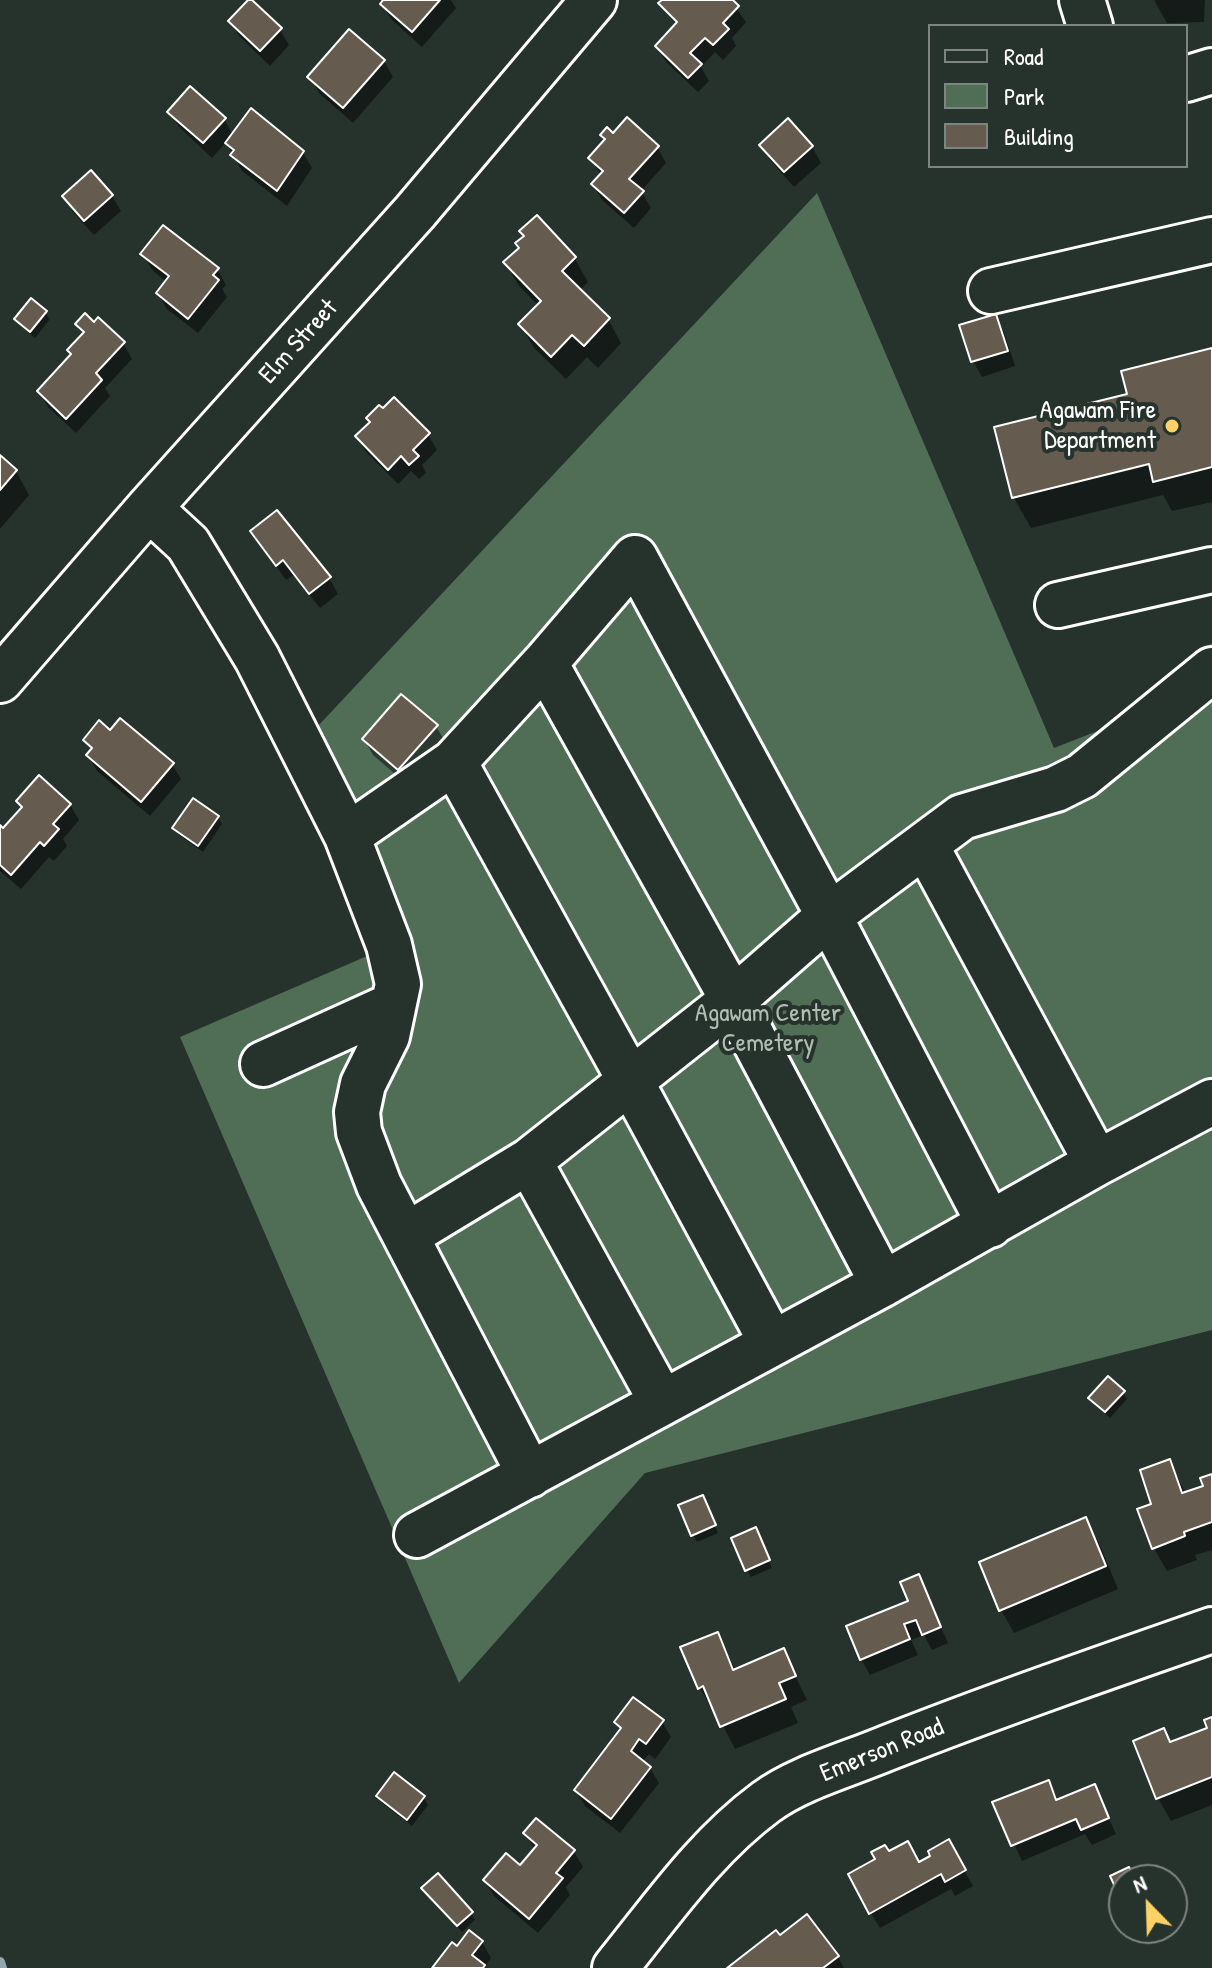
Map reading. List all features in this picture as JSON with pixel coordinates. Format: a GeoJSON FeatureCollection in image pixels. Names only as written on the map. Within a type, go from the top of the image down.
{"type":"FeatureCollection","features":[{"type":"Feature","properties":{"kind":"street","name":"Elm Street"},"geometry":{"type":"LineString","coordinates":[[0,680],[149,508],[415,212],[594,0]]}},
{"type":"Feature","properties":{"kind":"street"},"geometry":{"type":"LineString","coordinates":[[1082,0],[1089,24]]}},
{"type":"Feature","properties":{"kind":"street"},"geometry":{"type":"LineString","coordinates":[[1188,78],[1212,71]]}},
{"type":"Feature","properties":{"kind":"street"},"geometry":{"type":"LineString","coordinates":[[991,291],[1212,240]]}},
{"type":"Feature","properties":{"kind":"street"},"geometry":{"type":"LineString","coordinates":[[149,508],[188,544],[250,645],[347,836],[389,945],[398,984],[387,1036],[363,1084],[357,1112],[359,1132],[367,1157],[530,1475]]}},
{"type":"Feature","properties":{"kind":"street"},"geometry":{"type":"LineString","coordinates":[[347,836],[454,762],[635,558],[829,916],[990,1225]]}},
{"type":"Feature","properties":{"kind":"street"},"geometry":{"type":"LineString","coordinates":[[1058,605],[1212,570]]}},
{"type":"Feature","properties":{"kind":"street"},"geometry":{"type":"LineString","coordinates":[[545,663],[733,1000],[883,1284]]}},
{"type":"Feature","properties":{"kind":"street"},"geometry":{"type":"LineString","coordinates":[[407,1235],[529,1161],[733,1000],[829,916],[962,817],[1056,789],[1082,776],[1212,670]]}},
{"type":"Feature","properties":{"kind":"street"},"geometry":{"type":"LineString","coordinates":[[454,762],[772,1343]]}},
{"type":"Feature","properties":{"kind":"street"},"geometry":{"type":"LineString","coordinates":[[926,846],[1097,1163]]}},
{"type":"Feature","properties":{"kind":"street"},"geometry":{"type":"LineString","coordinates":[[263,1064],[393,1005]]}},
{"type":"Feature","properties":{"kind":"street"},"geometry":{"type":"LineString","coordinates":[[417,1535],[883,1284],[1212,1102]]}},
{"type":"Feature","properties":{"kind":"street"},"geometry":{"type":"LineString","coordinates":[[529,1161],[662,1402]]}},
{"type":"Feature","properties":{"kind":"street","name":"Emerson Road"},"geometry":{"type":"LineString","coordinates":[[615,1968],[695,1868],[768,1800],[811,1779],[957,1720],[1212,1630]]}},
{"type":"Feature","properties":{"kind":"green space","name":"Agawam Center Cemetery"},"geometry":{"type":"Polygon","coordinates":[[[817,193],[1054,748],[1118,723],[1212,643],[1212,1330],[645,1473],[459,1683],[180,1037],[374,953],[289,757],[817,193]]]}},
{"type":"Feature","properties":{"kind":"building"},"geometry":{"type":"Polygon","coordinates":[[[248,0],[252,0],[282,28],[260,51],[228,21],[248,0]]]}},
{"type":"Feature","properties":{"kind":"building"},"geometry":{"type":"Polygon","coordinates":[[[383,0],[440,0],[412,32],[380,4],[383,0]]]}},
{"type":"Feature","properties":{"kind":"building"},"geometry":{"type":"Polygon","coordinates":[[[662,0],[733,0],[739,6],[723,23],[729,29],[713,45],[705,38],[690,53],[702,64],[688,78],[655,46],[677,22],[658,3],[662,0]]]}},
{"type":"Feature","properties":{"kind":"building"},"geometry":{"type":"Polygon","coordinates":[[[349,29],[385,60],[343,108],[307,77],[349,29]]]}},
{"type":"Feature","properties":{"kind":"building"},"geometry":{"type":"Polygon","coordinates":[[[190,86],[226,118],[203,143],[167,112],[190,86]]]}},
{"type":"Feature","properties":{"kind":"building"},"geometry":{"type":"Polygon","coordinates":[[[251,108],[304,151],[277,191],[230,155],[234,150],[225,143],[251,108]]]}},
{"type":"Feature","properties":{"kind":"building"},"geometry":{"type":"Polygon","coordinates":[[[627,117],[659,146],[629,179],[644,191],[624,213],[591,184],[603,171],[588,158],[605,139],[600,135],[607,127],[613,133],[627,117]]]}},
{"type":"Feature","properties":{"kind":"building"},"geometry":{"type":"Polygon","coordinates":[[[788,118],[813,146],[784,172],[759,145],[788,118]]]}},
{"type":"Feature","properties":{"kind":"building"},"geometry":{"type":"Polygon","coordinates":[[[91,170],[113,195],[84,221],[62,196],[91,170]]]}},
{"type":"Feature","properties":{"kind":"building"},"geometry":{"type":"Polygon","coordinates":[[[537,215],[576,257],[562,271],[610,318],[584,346],[572,335],[551,357],[518,324],[541,301],[503,262],[519,248],[515,243],[524,236],[519,231],[537,215]]]}},
{"type":"Feature","properties":{"kind":"building"},"geometry":{"type":"Polygon","coordinates":[[[163,225],[219,268],[213,275],[219,280],[188,319],[156,293],[169,276],[140,254],[163,225]]]}},
{"type":"Feature","properties":{"kind":"building"},"geometry":{"type":"Polygon","coordinates":[[[31,298],[47,311],[30,332],[14,319],[31,298]]]}},
{"type":"Feature","properties":{"kind":"building"},"geometry":{"type":"Polygon","coordinates":[[[85,313],[94,322],[98,317],[125,342],[96,373],[102,380],[66,419],[37,391],[71,354],[67,350],[84,332],[75,324],[85,313]]]}},
{"type":"Feature","properties":{"kind":"building"},"geometry":{"type":"Polygon","coordinates":[[[996,314],[1008,351],[971,362],[959,325],[996,314]]]}},
{"type":"Feature","properties":{"kind":"building"},"geometry":{"type":"Polygon","coordinates":[[[1212,348],[1212,467],[1153,482],[1149,464],[1012,498],[994,427],[1127,394],[1121,371],[1212,348]]]}},
{"type":"Feature","properties":{"kind":"building"},"geometry":{"type":"Polygon","coordinates":[[[394,397],[430,433],[413,450],[419,456],[409,465],[401,456],[388,470],[355,436],[370,422],[366,418],[379,405],[383,408],[394,397]]]}},
{"type":"Feature","properties":{"kind":"building"},"geometry":{"type":"Polygon","coordinates":[[[0,455],[17,470],[0,490],[0,455]]]}},
{"type":"Feature","properties":{"kind":"building"},"geometry":{"type":"Polygon","coordinates":[[[277,510],[331,577],[309,594],[283,560],[276,566],[250,531],[277,510]]]}},
{"type":"Feature","properties":{"kind":"building"},"geometry":{"type":"Polygon","coordinates":[[[401,694],[438,725],[398,770],[362,739],[401,694]]]}},
{"type":"Feature","properties":{"kind":"building"},"geometry":{"type":"Polygon","coordinates":[[[120,718],[174,763],[141,802],[86,755],[92,748],[83,740],[99,720],[110,730],[120,718]]]}},
{"type":"Feature","properties":{"kind":"building"},"geometry":{"type":"Polygon","coordinates":[[[39,775],[71,804],[53,824],[59,829],[44,846],[40,842],[11,875],[0,865],[0,825],[3,828],[22,807],[16,801],[39,775]]]}},
{"type":"Feature","properties":{"kind":"building"},"geometry":{"type":"Polygon","coordinates":[[[193,798],[219,816],[198,846],[172,828],[193,798]]]}},
{"type":"Feature","properties":{"kind":"building"},"geometry":{"type":"Polygon","coordinates":[[[1108,1376],[1125,1391],[1105,1412],[1088,1398],[1108,1376]]]}},
{"type":"Feature","properties":{"kind":"building"},"geometry":{"type":"Polygon","coordinates":[[[1170,1459],[1182,1493],[1203,1486],[1200,1478],[1212,1474],[1212,1522],[1152,1549],[1137,1509],[1151,1504],[1140,1470],[1170,1459]]]}},
{"type":"Feature","properties":{"kind":"building"},"geometry":{"type":"Polygon","coordinates":[[[703,1495],[716,1525],[691,1536],[678,1505],[703,1495]]]}},
{"type":"Feature","properties":{"kind":"building"},"geometry":{"type":"Polygon","coordinates":[[[1086,1517],[1106,1566],[999,1611],[979,1562],[1086,1517]]]}},
{"type":"Feature","properties":{"kind":"building"},"geometry":{"type":"Polygon","coordinates":[[[756,1527],[770,1560],[745,1571],[731,1538],[756,1527]]]}},
{"type":"Feature","properties":{"kind":"building"},"geometry":{"type":"Polygon","coordinates":[[[919,1574],[941,1627],[922,1635],[916,1620],[904,1624],[910,1639],[860,1660],[846,1626],[908,1601],[900,1582],[919,1574]]]}},
{"type":"Feature","properties":{"kind":"building"},"geometry":{"type":"Polygon","coordinates":[[[718,1632],[733,1670],[784,1648],[796,1676],[779,1683],[786,1699],[720,1727],[703,1686],[698,1689],[680,1647],[718,1632]]]}},
{"type":"Feature","properties":{"kind":"building"},"geometry":{"type":"Polygon","coordinates":[[[633,1697],[664,1720],[646,1744],[639,1739],[631,1751],[651,1767],[611,1819],[574,1790],[621,1728],[614,1722],[633,1697]]]}},
{"type":"Feature","properties":{"kind":"building"},"geometry":{"type":"Polygon","coordinates":[[[1212,1717],[1212,1777],[1156,1799],[1133,1741],[1164,1728],[1170,1742],[1207,1728],[1204,1720],[1212,1717]]]}},
{"type":"Feature","properties":{"kind":"building"},"geometry":{"type":"Polygon","coordinates":[[[394,1772],[425,1796],[407,1820],[376,1796],[394,1772]]]}},
{"type":"Feature","properties":{"kind":"building"},"geometry":{"type":"Polygon","coordinates":[[[1049,1780],[1056,1800],[1095,1784],[1109,1818],[1081,1830],[1076,1819],[1011,1846],[992,1802],[1049,1780]]]}},
{"type":"Feature","properties":{"kind":"building"},"geometry":{"type":"Polygon","coordinates":[[[536,1818],[575,1850],[556,1873],[563,1878],[529,1919],[483,1880],[506,1853],[520,1865],[537,1845],[523,1833],[536,1818]]]}},
{"type":"Feature","properties":{"kind":"building"},"geometry":{"type":"Polygon","coordinates":[[[949,1839],[966,1870],[945,1882],[941,1874],[869,1914],[848,1874],[875,1859],[871,1852],[885,1845],[889,1851],[908,1841],[919,1862],[930,1856],[928,1851],[949,1839]]]}},
{"type":"Feature","properties":{"kind":"building"},"geometry":{"type":"Polygon","coordinates":[[[438,1873],[473,1912],[457,1926],[421,1888],[438,1873]]]}},
{"type":"Feature","properties":{"kind":"building"},"geometry":{"type":"Polygon","coordinates":[[[807,1914],[839,1956],[823,1968],[727,1968],[776,1930],[780,1935],[807,1914]]]}},
{"type":"Feature","properties":{"kind":"building"},"geometry":{"type":"Polygon","coordinates":[[[469,1930],[483,1941],[472,1955],[485,1965],[483,1968],[432,1968],[452,1942],[457,1946],[469,1930]]]}},
{"type":"Feature","properties":{"kind":"waterway"},"geometry":{"type":"LineString","coordinates":[[0,1962],[2,1968]]}},
{"type":"Feature","properties":{"kind":"place","name":"Agawam Fire Department"},"geometry":{"type":"Point","coordinates":[1172,426]}}]}
